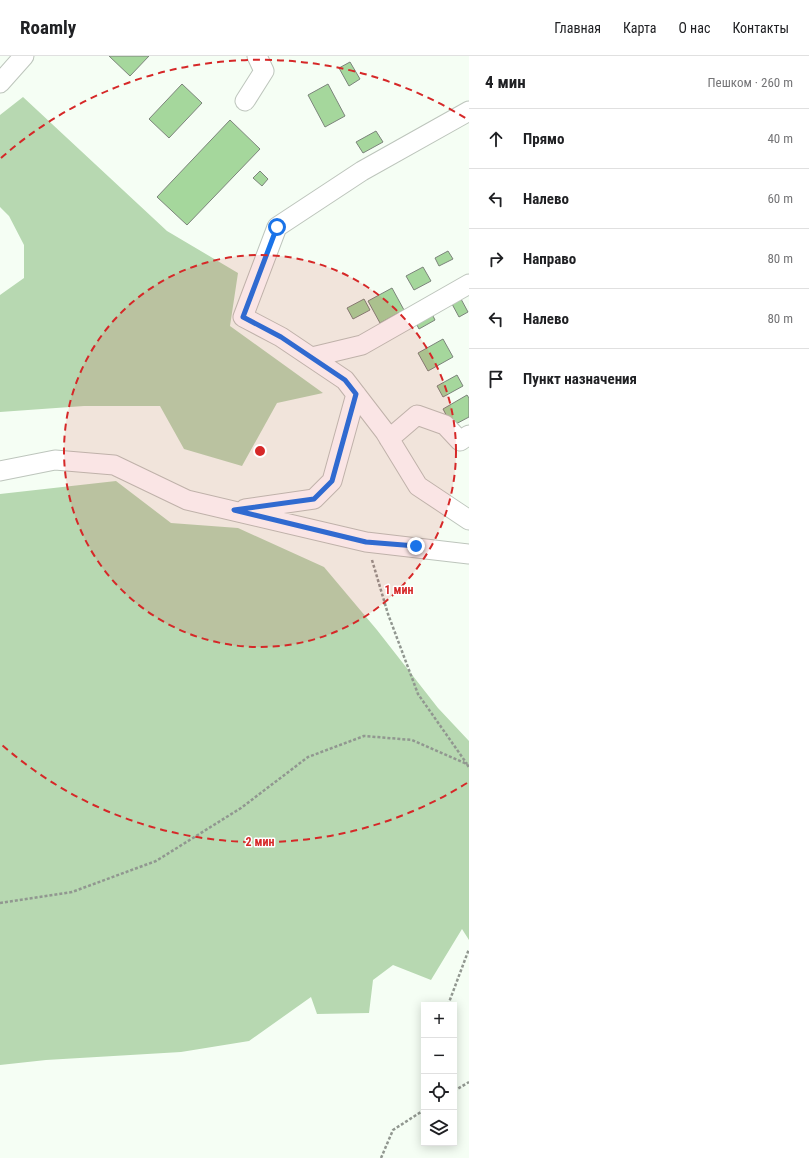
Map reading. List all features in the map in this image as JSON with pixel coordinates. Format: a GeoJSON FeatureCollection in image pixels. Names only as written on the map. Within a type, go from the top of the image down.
{"type":"FeatureCollection","features":[{"type":"Feature","properties":{"kind":"street"},"geometry":{"type":"LineString","coordinates":[[0,83],[24,56]]}},
{"type":"Feature","properties":{"kind":"street"},"geometry":{"type":"LineString","coordinates":[[245,102],[264,71],[257,56]]}},
{"type":"Feature","properties":{"kind":"street"},"geometry":{"type":"LineString","coordinates":[[469,111],[362,171],[277,227],[243,317],[281,337],[345,380],[389,439],[418,486],[469,520]]}},
{"type":"Feature","properties":{"kind":"street"},"geometry":{"type":"LineString","coordinates":[[312,357],[362,345],[469,284]]}},
{"type":"Feature","properties":{"kind":"street"},"geometry":{"type":"LineString","coordinates":[[234,510],[314,499],[332,481],[356,394]]}},
{"type":"Feature","properties":{"kind":"street"},"geometry":{"type":"LineString","coordinates":[[389,439],[417,414],[445,425],[460,441],[469,435]]}},
{"type":"Feature","properties":{"kind":"street"},"geometry":{"type":"LineString","coordinates":[[0,471],[55,460],[114,465],[187,500],[366,542],[469,554]]}},
{"type":"Feature","properties":{"kind":"path"},"geometry":{"type":"LineString","coordinates":[[366,542],[388,614],[418,694],[469,768]]}},
{"type":"Feature","properties":{"kind":"path"},"geometry":{"type":"LineString","coordinates":[[0,903],[72,892],[156,861],[241,808],[308,757],[364,736],[412,740],[467,764]]}},
{"type":"Feature","properties":{"kind":"path"},"geometry":{"type":"LineString","coordinates":[[449,1002],[469,949]]}},
{"type":"Feature","properties":{"kind":"path"},"geometry":{"type":"LineString","coordinates":[[457,1090],[469,1082]]}},
{"type":"Feature","properties":{"kind":"path"},"geometry":{"type":"LineString","coordinates":[[380,1158],[393,1130],[421,1112]]}},
{"type":"Feature","properties":{"kind":"green space"},"geometry":{"type":"Polygon","coordinates":[[[23,97],[167,231],[238,273],[230,326],[323,393],[277,403],[242,466],[184,449],[160,406],[84,406],[0,412],[0,295],[24,278],[24,245],[9,216],[0,207],[0,115],[23,97]]]}},
{"type":"Feature","properties":{"kind":"green space"},"geometry":{"type":"Polygon","coordinates":[[[116,481],[171,523],[238,528],[324,567],[377,630],[438,708],[469,741],[469,940],[462,929],[431,980],[393,965],[373,980],[369,1013],[317,1014],[311,997],[249,1041],[181,1052],[46,1060],[0,1065],[0,494],[116,481]]]}},
{"type":"Feature","properties":{"kind":"building"},"geometry":{"type":"Polygon","coordinates":[[[109,56],[149,56],[130,76],[109,56]]]}},
{"type":"Feature","properties":{"kind":"building"},"geometry":{"type":"Polygon","coordinates":[[[350,62],[360,79],[349,86],[339,68],[350,62]]]}},
{"type":"Feature","properties":{"kind":"building"},"geometry":{"type":"Polygon","coordinates":[[[182,84],[202,103],[169,138],[149,119],[182,84]]]}},
{"type":"Feature","properties":{"kind":"building"},"geometry":{"type":"Polygon","coordinates":[[[328,84],[345,116],[325,127],[308,95],[328,84]]]}},
{"type":"Feature","properties":{"kind":"building"},"geometry":{"type":"Polygon","coordinates":[[[230,120],[260,149],[187,225],[157,197],[230,120]]]}},
{"type":"Feature","properties":{"kind":"building"},"geometry":{"type":"Polygon","coordinates":[[[376,131],[383,142],[363,153],[356,142],[376,131]]]}},
{"type":"Feature","properties":{"kind":"building"},"geometry":{"type":"Polygon","coordinates":[[[260,171],[268,179],[262,186],[253,178],[260,171]]]}},
{"type":"Feature","properties":{"kind":"building"},"geometry":{"type":"Polygon","coordinates":[[[448,251],[453,259],[439,266],[435,258],[448,251]]]}},
{"type":"Feature","properties":{"kind":"building"},"geometry":{"type":"Polygon","coordinates":[[[423,267],[431,281],[414,290],[406,276],[423,267]]]}},
{"type":"Feature","properties":{"kind":"building"},"geometry":{"type":"Polygon","coordinates":[[[392,288],[404,310],[380,323],[368,301],[392,288]]]}},
{"type":"Feature","properties":{"kind":"building"},"geometry":{"type":"Polygon","coordinates":[[[364,299],[370,310],[353,319],[347,308],[364,299]]]}},
{"type":"Feature","properties":{"kind":"building"},"geometry":{"type":"Polygon","coordinates":[[[461,299],[468,312],[459,317],[452,304],[461,299]]]}},
{"type":"Feature","properties":{"kind":"building"},"geometry":{"type":"Polygon","coordinates":[[[431,312],[435,320],[419,329],[415,321],[431,312]]]}},
{"type":"Feature","properties":{"kind":"building"},"geometry":{"type":"Polygon","coordinates":[[[443,339],[453,357],[428,371],[418,353],[443,339]]]}},
{"type":"Feature","properties":{"kind":"building"},"geometry":{"type":"Polygon","coordinates":[[[457,375],[463,386],[443,397],[437,386],[457,375]]]}},
{"type":"Feature","properties":{"kind":"building"},"geometry":{"type":"Polygon","coordinates":[[[467,395],[469,398],[469,417],[452,426],[443,409],[467,395]]]}},
{"type":"Feature","properties":{"kind":"route"},"geometry":{"type":"LineString","coordinates":[[277,227],[243,317],[281,337],[345,380],[356,394],[332,481],[314,499],[234,510],[366,542],[416,546]]}}]}
